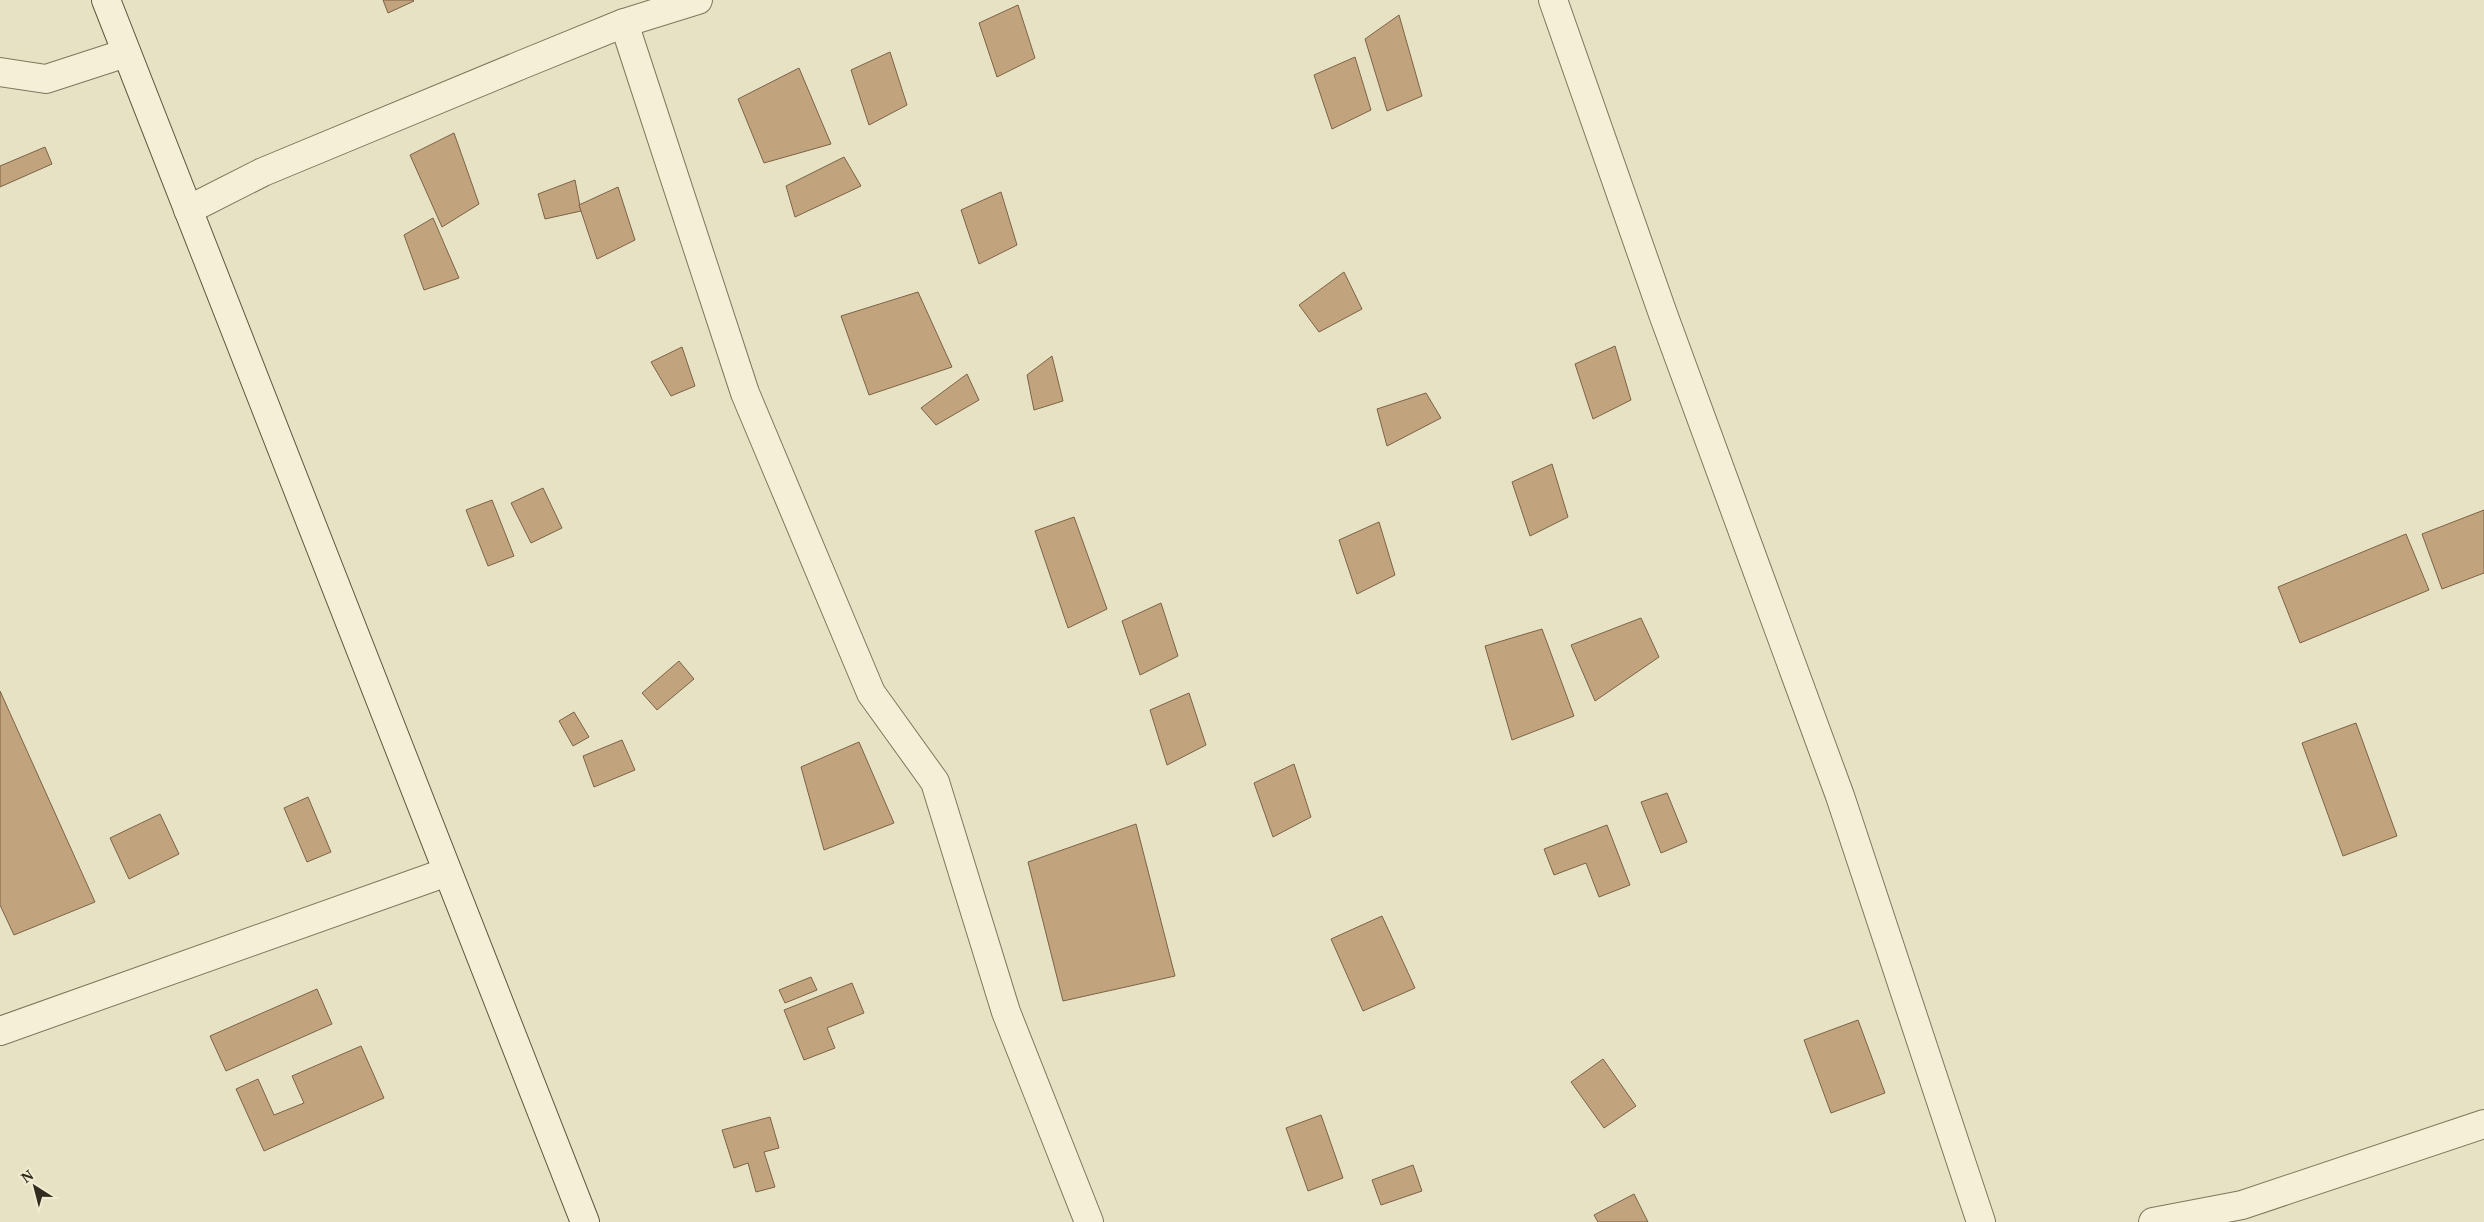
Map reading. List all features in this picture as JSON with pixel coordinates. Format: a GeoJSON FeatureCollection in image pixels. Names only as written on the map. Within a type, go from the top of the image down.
{"type":"FeatureCollection","features":[{"type":"Feature","properties":{"kind":"street"},"geometry":{"type":"LineString","coordinates":[[106,0],[584,1222]]}},
{"type":"Feature","properties":{"kind":"street"},"geometry":{"type":"LineString","coordinates":[[188,210],[263,172],[624,23],[698,0]]}},
{"type":"Feature","properties":{"kind":"street"},"geometry":{"type":"LineString","coordinates":[[1553,0],[1663,314],[1840,796],[1981,1222]]}},
{"type":"Feature","properties":{"kind":"street"},"geometry":{"type":"LineString","coordinates":[[624,23],[745,393],[871,693],[935,782],[1006,1012],[1089,1222]]}},
{"type":"Feature","properties":{"kind":"street"},"geometry":{"type":"LineString","coordinates":[[0,72],[46,80],[126,53]]}},
{"type":"Feature","properties":{"kind":"street"},"geometry":{"type":"LineString","coordinates":[[0,1031],[447,872]]}},
{"type":"Feature","properties":{"kind":"street"},"geometry":{"type":"LineString","coordinates":[[2153,1222],[2242,1204],[2484,1124]]}},
{"type":"Feature","properties":{"kind":"building"},"geometry":{"type":"Polygon","coordinates":[[[383,0],[413,0],[414,1],[388,13],[383,0]]]}},
{"type":"Feature","properties":{"kind":"building"},"geometry":{"type":"Polygon","coordinates":[[[1018,5],[1035,58],[997,77],[979,23],[1018,5]]]}},
{"type":"Feature","properties":{"kind":"building"},"geometry":{"type":"Polygon","coordinates":[[[1399,15],[1422,96],[1387,111],[1365,39],[1399,15]]]}},
{"type":"Feature","properties":{"kind":"building"},"geometry":{"type":"Polygon","coordinates":[[[890,52],[907,105],[869,125],[851,70],[890,52]]]}},
{"type":"Feature","properties":{"kind":"building"},"geometry":{"type":"Polygon","coordinates":[[[1355,57],[1371,110],[1332,129],[1314,75],[1355,57]]]}},
{"type":"Feature","properties":{"kind":"building"},"geometry":{"type":"Polygon","coordinates":[[[799,68],[831,144],[764,163],[738,99],[799,68]]]}},
{"type":"Feature","properties":{"kind":"building"},"geometry":{"type":"Polygon","coordinates":[[[454,133],[479,204],[442,227],[410,155],[454,133]]]}},
{"type":"Feature","properties":{"kind":"building"},"geometry":{"type":"Polygon","coordinates":[[[45,147],[52,164],[0,187],[0,166],[45,147]]]}},
{"type":"Feature","properties":{"kind":"building"},"geometry":{"type":"Polygon","coordinates":[[[844,157],[861,186],[795,217],[786,186],[844,157]]]}},
{"type":"Feature","properties":{"kind":"building"},"geometry":{"type":"Polygon","coordinates":[[[575,180],[581,211],[545,219],[538,194],[575,180]]]}},
{"type":"Feature","properties":{"kind":"building"},"geometry":{"type":"Polygon","coordinates":[[[618,187],[635,240],[597,259],[579,205],[618,187]]]}},
{"type":"Feature","properties":{"kind":"building"},"geometry":{"type":"Polygon","coordinates":[[[1001,192],[1017,245],[979,264],[961,210],[1001,192]]]}},
{"type":"Feature","properties":{"kind":"building"},"geometry":{"type":"Polygon","coordinates":[[[433,218],[459,278],[424,290],[404,235],[433,218]]]}},
{"type":"Feature","properties":{"kind":"building"},"geometry":{"type":"Polygon","coordinates":[[[1344,272],[1362,309],[1319,332],[1299,305],[1344,272]]]}},
{"type":"Feature","properties":{"kind":"building"},"geometry":{"type":"Polygon","coordinates":[[[918,292],[952,367],[869,395],[841,316],[918,292]]]}},
{"type":"Feature","properties":{"kind":"building"},"geometry":{"type":"Polygon","coordinates":[[[1615,346],[1631,400],[1593,419],[1575,364],[1615,346]]]}},
{"type":"Feature","properties":{"kind":"building"},"geometry":{"type":"Polygon","coordinates":[[[682,347],[695,386],[671,396],[651,362],[682,347]]]}},
{"type":"Feature","properties":{"kind":"building"},"geometry":{"type":"Polygon","coordinates":[[[1052,356],[1063,401],[1034,410],[1027,375],[1052,356]]]}},
{"type":"Feature","properties":{"kind":"building"},"geometry":{"type":"Polygon","coordinates":[[[967,374],[979,400],[936,425],[921,408],[967,374]]]}},
{"type":"Feature","properties":{"kind":"building"},"geometry":{"type":"Polygon","coordinates":[[[1426,393],[1441,418],[1387,446],[1377,409],[1426,393]]]}},
{"type":"Feature","properties":{"kind":"building"},"geometry":{"type":"Polygon","coordinates":[[[1552,464],[1568,517],[1530,536],[1512,482],[1552,464]]]}},
{"type":"Feature","properties":{"kind":"building"},"geometry":{"type":"Polygon","coordinates":[[[543,488],[562,528],[531,543],[511,503],[543,488]]]}},
{"type":"Feature","properties":{"kind":"building"},"geometry":{"type":"Polygon","coordinates":[[[492,500],[514,556],[488,566],[466,510],[492,500]]]}},
{"type":"Feature","properties":{"kind":"building"},"geometry":{"type":"Polygon","coordinates":[[[2484,510],[2484,573],[2442,589],[2422,534],[2484,510]]]}},
{"type":"Feature","properties":{"kind":"building"},"geometry":{"type":"Polygon","coordinates":[[[1074,517],[1107,609],[1068,628],[1035,531],[1074,517]]]}},
{"type":"Feature","properties":{"kind":"building"},"geometry":{"type":"Polygon","coordinates":[[[1379,522],[1395,575],[1357,594],[1339,540],[1379,522]]]}},
{"type":"Feature","properties":{"kind":"building"},"geometry":{"type":"Polygon","coordinates":[[[2406,534],[2429,590],[2300,643],[2278,587],[2406,534]]]}},
{"type":"Feature","properties":{"kind":"building"},"geometry":{"type":"Polygon","coordinates":[[[1161,603],[1178,656],[1140,675],[1122,621],[1161,603]]]}},
{"type":"Feature","properties":{"kind":"building"},"geometry":{"type":"Polygon","coordinates":[[[1641,618],[1659,657],[1595,701],[1571,645],[1641,618]]]}},
{"type":"Feature","properties":{"kind":"building"},"geometry":{"type":"Polygon","coordinates":[[[1542,629],[1574,716],[1512,740],[1485,646],[1542,629]]]}},
{"type":"Feature","properties":{"kind":"building"},"geometry":{"type":"Polygon","coordinates":[[[679,661],[694,679],[657,710],[642,693],[679,661]]]}},
{"type":"Feature","properties":{"kind":"building"},"geometry":{"type":"Polygon","coordinates":[[[0,691],[95,902],[14,935],[0,905],[0,691]]]}},
{"type":"Feature","properties":{"kind":"building"},"geometry":{"type":"Polygon","coordinates":[[[1189,693],[1206,745],[1167,765],[1150,710],[1189,693]]]}},
{"type":"Feature","properties":{"kind":"building"},"geometry":{"type":"Polygon","coordinates":[[[574,712],[589,737],[573,746],[559,721],[574,712]]]}},
{"type":"Feature","properties":{"kind":"building"},"geometry":{"type":"Polygon","coordinates":[[[2356,723],[2397,836],[2343,856],[2302,743],[2356,723]]]}},
{"type":"Feature","properties":{"kind":"building"},"geometry":{"type":"Polygon","coordinates":[[[622,740],[635,770],[594,787],[583,756],[622,740]]]}},
{"type":"Feature","properties":{"kind":"building"},"geometry":{"type":"Polygon","coordinates":[[[859,742],[894,823],[824,850],[801,767],[859,742]]]}},
{"type":"Feature","properties":{"kind":"building"},"geometry":{"type":"Polygon","coordinates":[[[1294,764],[1311,817],[1273,837],[1254,783],[1294,764]]]}},
{"type":"Feature","properties":{"kind":"building"},"geometry":{"type":"Polygon","coordinates":[[[1667,793],[1687,842],[1661,853],[1641,802],[1667,793]]]}},
{"type":"Feature","properties":{"kind":"building"},"geometry":{"type":"Polygon","coordinates":[[[308,797],[331,852],[307,862],[284,808],[308,797]]]}},
{"type":"Feature","properties":{"kind":"building"},"geometry":{"type":"Polygon","coordinates":[[[160,814],[179,854],[129,879],[110,838],[160,814]]]}},
{"type":"Feature","properties":{"kind":"building"},"geometry":{"type":"Polygon","coordinates":[[[1136,824],[1175,976],[1063,1001],[1028,862],[1136,824]]]}},
{"type":"Feature","properties":{"kind":"building"},"geometry":{"type":"Polygon","coordinates":[[[1607,825],[1630,885],[1599,897],[1586,863],[1554,875],[1544,849],[1607,825]]]}},
{"type":"Feature","properties":{"kind":"building"},"geometry":{"type":"Polygon","coordinates":[[[1382,916],[1415,988],[1363,1011],[1331,939],[1382,916]]]}},
{"type":"Feature","properties":{"kind":"building"},"geometry":{"type":"Polygon","coordinates":[[[811,977],[817,990],[785,1003],[779,990],[811,977]]]}},
{"type":"Feature","properties":{"kind":"building"},"geometry":{"type":"Polygon","coordinates":[[[852,983],[864,1013],[827,1028],[835,1048],[804,1060],[784,1010],[852,983]]]}},
{"type":"Feature","properties":{"kind":"building"},"geometry":{"type":"Polygon","coordinates":[[[317,989],[332,1024],[226,1071],[210,1036],[317,989]]]}},
{"type":"Feature","properties":{"kind":"building"},"geometry":{"type":"Polygon","coordinates":[[[1858,1020],[1885,1093],[1831,1113],[1804,1040],[1858,1020]]]}},
{"type":"Feature","properties":{"kind":"building"},"geometry":{"type":"Polygon","coordinates":[[[361,1046],[384,1098],[264,1151],[236,1089],[258,1079],[274,1115],[304,1103],[292,1076],[361,1046]]]}},
{"type":"Feature","properties":{"kind":"building"},"geometry":{"type":"Polygon","coordinates":[[[1603,1059],[1636,1106],[1604,1128],[1571,1082],[1603,1059]]]}},
{"type":"Feature","properties":{"kind":"building"},"geometry":{"type":"Polygon","coordinates":[[[1321,1115],[1343,1178],[1308,1191],[1286,1128],[1321,1115]]]}},
{"type":"Feature","properties":{"kind":"building"},"geometry":{"type":"Polygon","coordinates":[[[770,1117],[779,1148],[764,1152],[775,1187],[756,1192],[748,1163],[734,1168],[722,1130],[770,1117]]]}},
{"type":"Feature","properties":{"kind":"building"},"geometry":{"type":"Polygon","coordinates":[[[1413,1165],[1422,1191],[1381,1205],[1372,1180],[1413,1165]]]}},
{"type":"Feature","properties":{"kind":"building"},"geometry":{"type":"Polygon","coordinates":[[[1634,1194],[1648,1222],[1598,1222],[1594,1215],[1634,1194]]]}}]}
